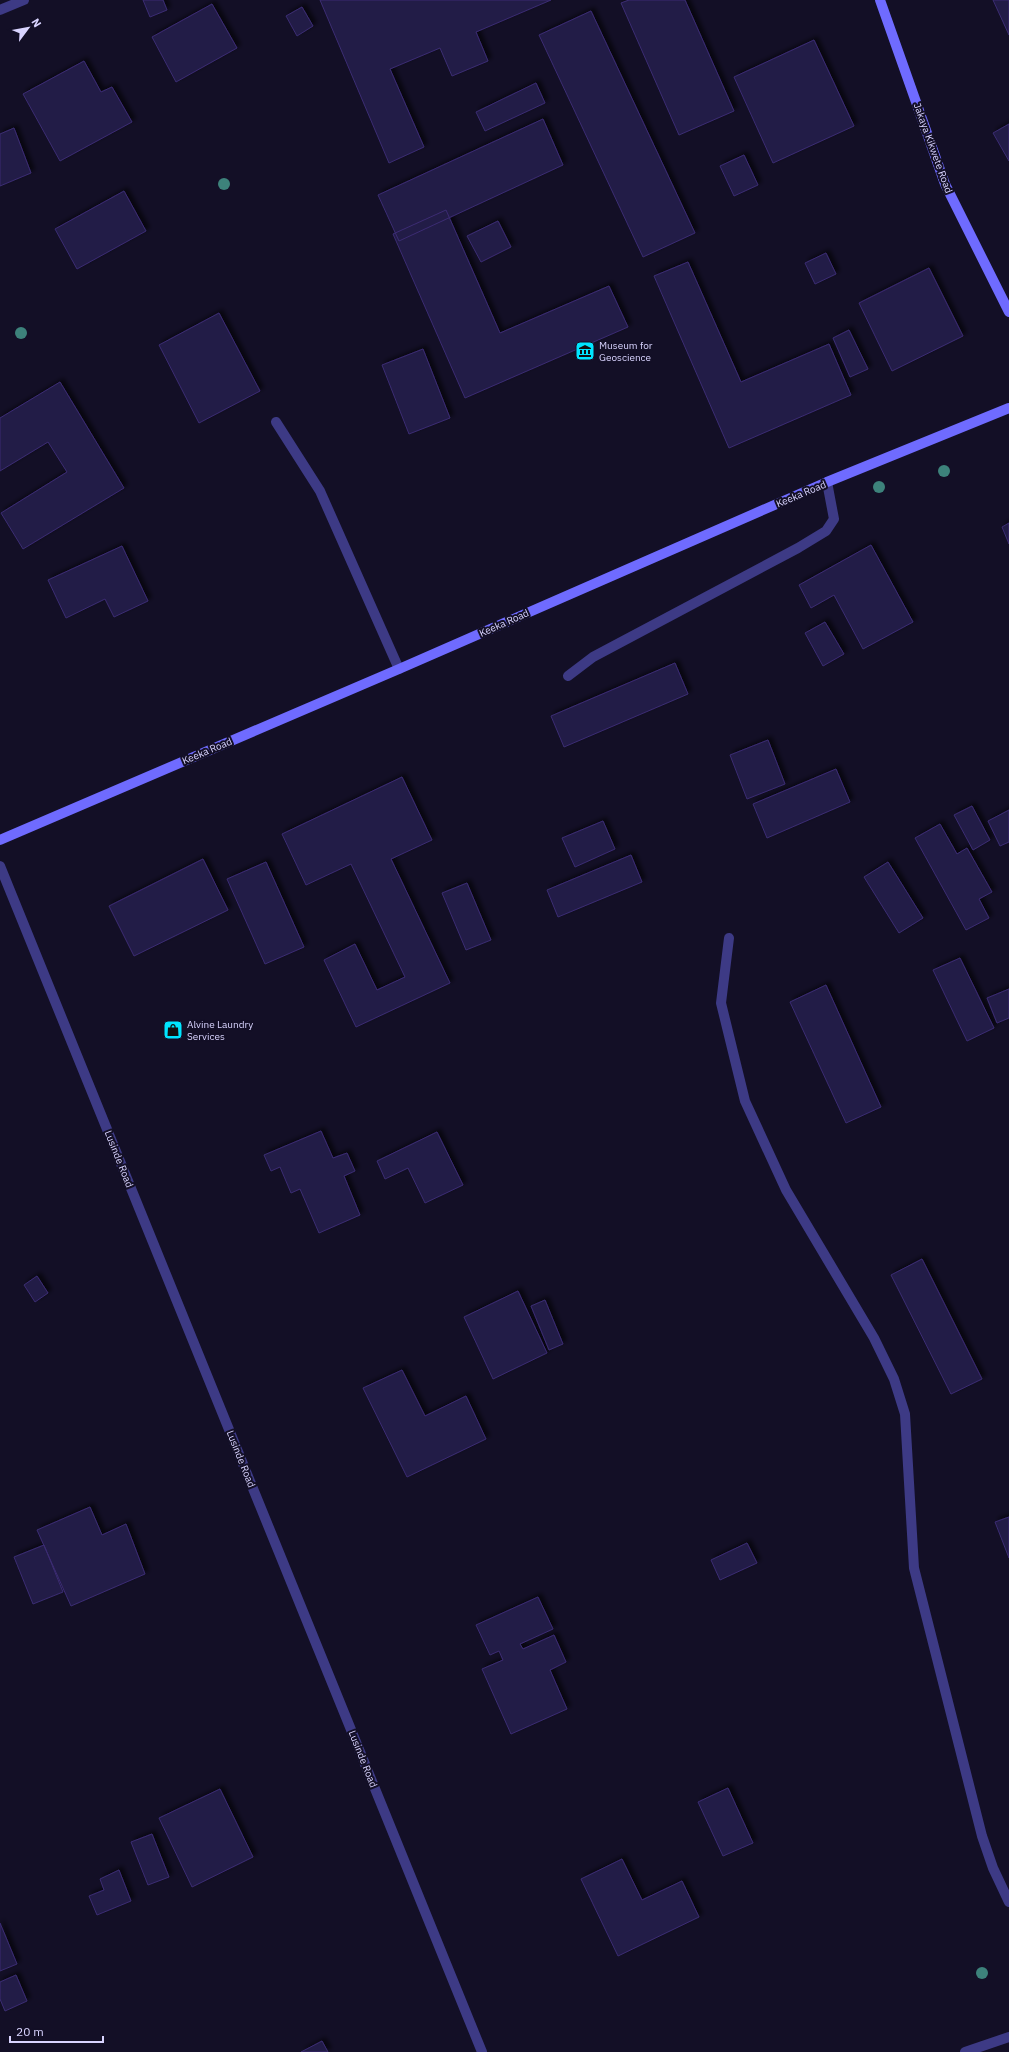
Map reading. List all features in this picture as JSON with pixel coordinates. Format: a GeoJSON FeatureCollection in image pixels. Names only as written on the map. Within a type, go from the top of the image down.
{"type":"FeatureCollection","features":[{"type":"Feature","properties":{"kind":"street"},"geometry":{"type":"LineString","coordinates":[[0,10],[24,0]]}},
{"type":"Feature","properties":{"kind":"street","name":"Jakaya Kikwete Road"},"geometry":{"type":"LineString","coordinates":[[880,0],[945,184],[1009,312]]}},
{"type":"Feature","properties":{"kind":"street","name":"Keeka Road"},"geometry":{"type":"LineString","coordinates":[[0,840],[399,669],[827,482],[1009,408]]}},
{"type":"Feature","properties":{"kind":"street"},"geometry":{"type":"LineString","coordinates":[[276,422],[320,491],[399,669]]}},
{"type":"Feature","properties":{"kind":"street"},"geometry":{"type":"LineString","coordinates":[[568,676],[593,657],[798,548],[826,531],[834,519],[827,482]]}},
{"type":"Feature","properties":{"kind":"street","name":"Lusinde Road"},"geometry":{"type":"LineString","coordinates":[[0,866],[482,2052]]}},
{"type":"Feature","properties":{"kind":"street"},"geometry":{"type":"LineString","coordinates":[[729,938],[721,1003],[745,1100],[786,1190],[874,1338],[894,1379],[905,1414],[914,1568],[982,1836],[992,1868],[1009,1902]]}},
{"type":"Feature","properties":{"kind":"street"},"geometry":{"type":"LineString","coordinates":[[966,2052],[1009,2037]]}},
{"type":"Feature","properties":{"kind":"building"},"geometry":{"type":"Polygon","coordinates":[[[143,0],[163,0],[167,10],[150,17],[143,0]]]}},
{"type":"Feature","properties":{"kind":"building"},"geometry":{"type":"Polygon","coordinates":[[[320,0],[551,0],[476,32],[488,61],[452,76],[440,48],[390,69],[424,147],[389,163],[320,0]]]}},
{"type":"Feature","properties":{"kind":"building"},"geometry":{"type":"Polygon","coordinates":[[[629,0],[685,0],[734,111],[679,135],[621,3],[629,0]]]}},
{"type":"Feature","properties":{"kind":"building"},"geometry":{"type":"Polygon","coordinates":[[[993,0],[1009,0],[1009,35],[993,0]]]}},
{"type":"Feature","properties":{"kind":"building"},"geometry":{"type":"Polygon","coordinates":[[[212,4],[237,48],[176,82],[152,37],[212,4]]]}},
{"type":"Feature","properties":{"kind":"building"},"geometry":{"type":"Polygon","coordinates":[[[302,7],[313,26],[297,36],[286,16],[302,7]]]}},
{"type":"Feature","properties":{"kind":"building"},"geometry":{"type":"Polygon","coordinates":[[[591,11],[695,233],[643,257],[539,35],[591,11]]]}},
{"type":"Feature","properties":{"kind":"building"},"geometry":{"type":"Polygon","coordinates":[[[814,40],[854,126],[773,163],[734,77],[814,40]]]}},
{"type":"Feature","properties":{"kind":"building"},"geometry":{"type":"Polygon","coordinates":[[[84,61],[101,92],[112,87],[132,122],[60,161],[23,94],[84,61]]]}},
{"type":"Feature","properties":{"kind":"building"},"geometry":{"type":"Polygon","coordinates":[[[536,83],[545,103],[485,131],[476,112],[536,83]]]}},
{"type":"Feature","properties":{"kind":"building"},"geometry":{"type":"Polygon","coordinates":[[[543,119],[563,165],[399,241],[378,195],[543,119]]]}},
{"type":"Feature","properties":{"kind":"building"},"geometry":{"type":"Polygon","coordinates":[[[1009,124],[1009,161],[993,133],[1009,124]]]}},
{"type":"Feature","properties":{"kind":"building"},"geometry":{"type":"Polygon","coordinates":[[[14,128],[31,173],[0,186],[0,134],[14,128]]]}},
{"type":"Feature","properties":{"kind":"building"},"geometry":{"type":"Polygon","coordinates":[[[744,155],[758,185],[734,196],[720,166],[744,155]]]}},
{"type":"Feature","properties":{"kind":"building"},"geometry":{"type":"Polygon","coordinates":[[[124,191],[146,231],[77,269],[55,229],[124,191]]]}},
{"type":"Feature","properties":{"kind":"building"},"geometry":{"type":"Polygon","coordinates":[[[446,210],[500,333],[609,286],[628,327],[465,398],[393,234],[446,210]]]}},
{"type":"Feature","properties":{"kind":"building"},"geometry":{"type":"Polygon","coordinates":[[[498,221],[511,247],[481,262],[467,236],[498,221]]]}},
{"type":"Feature","properties":{"kind":"building"},"geometry":{"type":"Polygon","coordinates":[[[826,253],[836,274],[815,284],[805,263],[826,253]]]}},
{"type":"Feature","properties":{"kind":"building"},"geometry":{"type":"Polygon","coordinates":[[[688,262],[741,382],[829,344],[851,395],[729,448],[654,276],[688,262]]]}},
{"type":"Feature","properties":{"kind":"building"},"geometry":{"type":"Polygon","coordinates":[[[929,268],[963,336],[892,371],[859,303],[929,268]]]}},
{"type":"Feature","properties":{"kind":"building"},"geometry":{"type":"Polygon","coordinates":[[[219,313],[260,391],[199,423],[159,345],[219,313]]]}},
{"type":"Feature","properties":{"kind":"building"},"geometry":{"type":"Polygon","coordinates":[[[849,330],[868,369],[850,377],[833,338],[849,330]]]}},
{"type":"Feature","properties":{"kind":"building"},"geometry":{"type":"Polygon","coordinates":[[[423,349],[450,418],[409,434],[382,365],[423,349]]]}},
{"type":"Feature","properties":{"kind":"building"},"geometry":{"type":"Polygon","coordinates":[[[60,382],[124,488],[23,549],[1,513],[67,472],[48,442],[0,471],[0,418],[60,382]]]}},
{"type":"Feature","properties":{"kind":"building"},"geometry":{"type":"Polygon","coordinates":[[[1009,523],[1009,544],[1002,527],[1009,523]]]}},
{"type":"Feature","properties":{"kind":"building"},"geometry":{"type":"Polygon","coordinates":[[[871,545],[913,622],[863,649],[834,595],[811,608],[799,585],[871,545]]]}},
{"type":"Feature","properties":{"kind":"building"},"geometry":{"type":"Polygon","coordinates":[[[122,546],[148,601],[114,617],[105,599],[66,618],[48,580],[122,546]]]}},
{"type":"Feature","properties":{"kind":"building"},"geometry":{"type":"Polygon","coordinates":[[[825,622],[844,654],[823,666],[805,633],[825,622]]]}},
{"type":"Feature","properties":{"kind":"building"},"geometry":{"type":"Polygon","coordinates":[[[675,663],[688,694],[564,747],[551,716],[675,663]]]}},
{"type":"Feature","properties":{"kind":"building"},"geometry":{"type":"Polygon","coordinates":[[[768,740],[785,784],[747,799],[730,755],[768,740]]]}},
{"type":"Feature","properties":{"kind":"building"},"geometry":{"type":"Polygon","coordinates":[[[836,769],[850,802],[767,838],[753,804],[836,769]]]}},
{"type":"Feature","properties":{"kind":"building"},"geometry":{"type":"Polygon","coordinates":[[[402,777],[432,840],[391,859],[450,983],[356,1027],[324,960],[355,944],[377,990],[405,977],[351,864],[306,885],[282,834],[402,777]]]}},
{"type":"Feature","properties":{"kind":"building"},"geometry":{"type":"Polygon","coordinates":[[[972,806],[990,840],[973,850],[954,815],[972,806]]]}},
{"type":"Feature","properties":{"kind":"building"},"geometry":{"type":"Polygon","coordinates":[[[1009,810],[1009,842],[1000,846],[988,821],[1009,810]]]}},
{"type":"Feature","properties":{"kind":"building"},"geometry":{"type":"Polygon","coordinates":[[[603,821],[615,849],[575,867],[562,838],[603,821]]]}},
{"type":"Feature","properties":{"kind":"building"},"geometry":{"type":"Polygon","coordinates":[[[940,824],[957,854],[967,848],[992,892],[979,899],[989,918],[966,930],[915,838],[940,824]]]}},
{"type":"Feature","properties":{"kind":"building"},"geometry":{"type":"Polygon","coordinates":[[[631,855],[642,882],[558,917],[547,890],[631,855]]]}},
{"type":"Feature","properties":{"kind":"building"},"geometry":{"type":"Polygon","coordinates":[[[203,859],[228,910],[134,956],[109,906],[203,859]]]}},
{"type":"Feature","properties":{"kind":"building"},"geometry":{"type":"Polygon","coordinates":[[[266,862],[304,947],[265,964],[227,879],[266,862]]]}},
{"type":"Feature","properties":{"kind":"building"},"geometry":{"type":"Polygon","coordinates":[[[888,862],[923,918],[899,933],[864,877],[888,862]]]}},
{"type":"Feature","properties":{"kind":"building"},"geometry":{"type":"Polygon","coordinates":[[[467,883],[491,940],[466,950],[442,893],[467,883]]]}},
{"type":"Feature","properties":{"kind":"building"},"geometry":{"type":"Polygon","coordinates":[[[960,958],[994,1028],[967,1041],[933,970],[960,958]]]}},
{"type":"Feature","properties":{"kind":"building"},"geometry":{"type":"Polygon","coordinates":[[[826,985],[881,1107],[846,1123],[790,1002],[826,985]]]}},
{"type":"Feature","properties":{"kind":"building"},"geometry":{"type":"Polygon","coordinates":[[[1009,989],[1009,1018],[997,1023],[987,998],[1009,989]]]}},
{"type":"Feature","properties":{"kind":"building"},"geometry":{"type":"Polygon","coordinates":[[[321,1131],[333,1158],[347,1153],[355,1171],[344,1176],[360,1215],[319,1233],[300,1189],[291,1193],[280,1167],[271,1171],[264,1155],[321,1131]]]}},
{"type":"Feature","properties":{"kind":"building"},"geometry":{"type":"Polygon","coordinates":[[[437,1132],[463,1185],[425,1203],[408,1168],[385,1179],[377,1161],[437,1132]]]}},
{"type":"Feature","properties":{"kind":"building"},"geometry":{"type":"Polygon","coordinates":[[[922,1259],[982,1379],[951,1394],[891,1275],[922,1259]]]}},
{"type":"Feature","properties":{"kind":"building"},"geometry":{"type":"Polygon","coordinates":[[[37,1276],[48,1293],[35,1302],[24,1285],[37,1276]]]}},
{"type":"Feature","properties":{"kind":"building"},"geometry":{"type":"Polygon","coordinates":[[[518,1291],[547,1353],[493,1379],[464,1317],[518,1291]]]}},
{"type":"Feature","properties":{"kind":"building"},"geometry":{"type":"Polygon","coordinates":[[[545,1300],[563,1344],[549,1350],[531,1306],[545,1300]]]}},
{"type":"Feature","properties":{"kind":"building"},"geometry":{"type":"Polygon","coordinates":[[[402,1370],[425,1416],[466,1396],[486,1439],[407,1477],[363,1388],[402,1370]]]}},
{"type":"Feature","properties":{"kind":"building"},"geometry":{"type":"Polygon","coordinates":[[[90,1507],[102,1535],[126,1524],[145,1574],[71,1606],[37,1530],[90,1507]]]}},
{"type":"Feature","properties":{"kind":"building"},"geometry":{"type":"Polygon","coordinates":[[[1009,1517],[1009,1558],[995,1522],[1009,1517]]]}},
{"type":"Feature","properties":{"kind":"building"},"geometry":{"type":"Polygon","coordinates":[[[747,1543],[757,1563],[720,1580],[711,1560],[747,1543]]]}},
{"type":"Feature","properties":{"kind":"building"},"geometry":{"type":"Polygon","coordinates":[[[44,1545],[63,1592],[33,1604],[14,1557],[44,1545]]]}},
{"type":"Feature","properties":{"kind":"building"},"geometry":{"type":"Polygon","coordinates":[[[538,1597],[553,1629],[520,1644],[523,1649],[554,1635],[566,1662],[550,1670],[567,1709],[511,1734],[482,1669],[503,1660],[499,1651],[490,1655],[476,1625],[538,1597]]]}},
{"type":"Feature","properties":{"kind":"building"},"geometry":{"type":"Polygon","coordinates":[[[728,1788],[753,1843],[723,1856],[698,1802],[728,1788]]]}},
{"type":"Feature","properties":{"kind":"building"},"geometry":{"type":"Polygon","coordinates":[[[220,1789],[253,1857],[192,1887],[159,1818],[220,1789]]]}},
{"type":"Feature","properties":{"kind":"building"},"geometry":{"type":"Polygon","coordinates":[[[152,1834],[169,1877],[148,1885],[131,1842],[152,1834]]]}},
{"type":"Feature","properties":{"kind":"building"},"geometry":{"type":"Polygon","coordinates":[[[622,1859],[642,1900],[682,1881],[699,1917],[618,1956],[581,1879],[622,1859]]]}},
{"type":"Feature","properties":{"kind":"building"},"geometry":{"type":"Polygon","coordinates":[[[119,1870],[131,1901],[97,1915],[89,1896],[104,1890],[100,1879],[119,1870]]]}},
{"type":"Feature","properties":{"kind":"building"},"geometry":{"type":"Polygon","coordinates":[[[0,1923],[17,1964],[0,1971],[0,1923]]]}},
{"type":"Feature","properties":{"kind":"building"},"geometry":{"type":"Polygon","coordinates":[[[16,1975],[27,2001],[5,2011],[0,1999],[0,1982],[16,1975]]]}},
{"type":"Feature","properties":{"kind":"building"},"geometry":{"type":"Polygon","coordinates":[[[322,2041],[328,2052],[301,2052],[322,2041]]]}},
{"type":"Feature","properties":{"kind":"place","name":"Museum for Geoscience"},"geometry":{"type":"Point","coordinates":[585,351]}},
{"type":"Feature","properties":{"kind":"place","name":"Alvine Laundry Services"},"geometry":{"type":"Point","coordinates":[173,1030]}}]}
